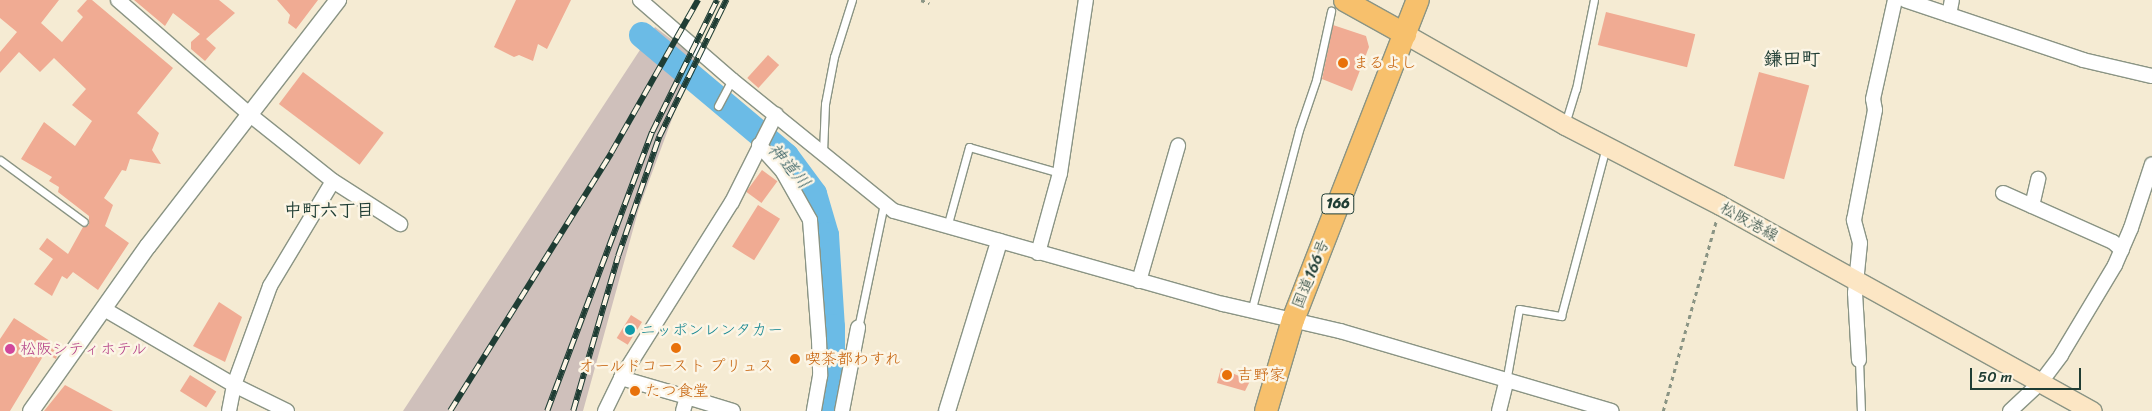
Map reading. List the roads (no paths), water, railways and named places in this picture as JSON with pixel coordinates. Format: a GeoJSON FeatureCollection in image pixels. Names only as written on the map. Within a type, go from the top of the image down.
{"type":"FeatureCollection","features":[{"type":"Feature","properties":{"kind":"highway","name":"国道166号"},"geometry":{"type":"LineString","coordinates":[[1266,411],[1293,320],[1418,0]]}},
{"type":"Feature","properties":{"kind":"main road"},"geometry":{"type":"LineString","coordinates":[[1337,5],[1406,34]]}},
{"type":"Feature","properties":{"kind":"main road","name":"松阪港線"},"geometry":{"type":"LineString","coordinates":[[1406,34],[1564,125],[1720,205],[2092,411]]}},
{"type":"Feature","properties":{"kind":"street"},"geometry":{"type":"LineString","coordinates":[[118,0],[249,114],[333,181],[400,224]]}},
{"type":"Feature","properties":{"kind":"street"},"geometry":{"type":"LineString","coordinates":[[31,411],[104,309],[249,114],[338,0]]}},
{"type":"Feature","properties":{"kind":"street"},"geometry":{"type":"LineString","coordinates":[[640,0],[732,80],[894,211],[947,228],[1223,304],[1252,308],[1611,411]]}},
{"type":"Feature","properties":{"kind":"street"},"geometry":{"type":"LineString","coordinates":[[1038,253],[1060,173],[1086,0]]}},
{"type":"Feature","properties":{"kind":"street"},"geometry":{"type":"LineString","coordinates":[[1859,360],[1856,282],[1860,243],[1854,220],[1875,110],[1873,99],[1895,0]]}},
{"type":"Feature","properties":{"kind":"street"},"geometry":{"type":"LineString","coordinates":[[1905,0],[2083,60],[2152,76]]}},
{"type":"Feature","properties":{"kind":"street"},"geometry":{"type":"LineString","coordinates":[[1949,15],[1952,0]]}},
{"type":"Feature","properties":{"kind":"street"},"geometry":{"type":"LineString","coordinates":[[604,411],[621,378],[732,202],[776,114]]}},
{"type":"Feature","properties":{"kind":"street"},"geometry":{"type":"LineString","coordinates":[[759,145],[783,172],[810,220],[820,340],[820,376],[814,411]]}},
{"type":"Feature","properties":{"kind":"street"},"geometry":{"type":"LineString","coordinates":[[1139,281],[1178,146]]}},
{"type":"Feature","properties":{"kind":"street"},"geometry":{"type":"LineString","coordinates":[[2010,411],[2041,382],[2061,355],[2122,250],[2152,164]]}},
{"type":"Feature","properties":{"kind":"street"},"geometry":{"type":"LineString","coordinates":[[2032,206],[2038,179]]}},
{"type":"Feature","properties":{"kind":"street"},"geometry":{"type":"LineString","coordinates":[[229,411],[234,385],[270,286],[333,181]]}},
{"type":"Feature","properties":{"kind":"street"},"geometry":{"type":"LineString","coordinates":[[2003,193],[2113,242],[2122,250]]}},
{"type":"Feature","properties":{"kind":"street"},"geometry":{"type":"LineString","coordinates":[[947,411],[999,242]]}},
{"type":"Feature","properties":{"kind":"street"},"geometry":{"type":"LineString","coordinates":[[104,309],[234,385],[286,411]]}},
{"type":"Feature","properties":{"kind":"street"},"geometry":{"type":"LineString","coordinates":[[842,411],[858,328]]}},
{"type":"Feature","properties":{"kind":"street"},"geometry":{"type":"LineString","coordinates":[[621,378],[733,411]]}},
{"type":"Feature","properties":{"kind":"street"},"geometry":{"type":"LineString","coordinates":[[1499,411],[1506,382]]}},
{"type":"Feature","properties":{"kind":"street"},"geometry":{"type":"LineString","coordinates":[[683,411],[687,397]]}},
{"type":"Feature","properties":{"kind":"lane"},"geometry":{"type":"LineString","coordinates":[[823,152],[825,104],[834,57],[852,0]]}},
{"type":"Feature","properties":{"kind":"lane"},"geometry":{"type":"LineString","coordinates":[[1564,125],[1576,89],[1594,0]]}},
{"type":"Feature","properties":{"kind":"lane"},"geometry":{"type":"LineString","coordinates":[[1252,308],[1299,130],[1316,80],[1337,5]]}},
{"type":"Feature","properties":{"kind":"lane"},"geometry":{"type":"LineString","coordinates":[[718,106],[732,80]]}},
{"type":"Feature","properties":{"kind":"lane"},"geometry":{"type":"LineString","coordinates":[[1506,382],[1519,309],[1562,316],[1606,146]]}},
{"type":"Feature","properties":{"kind":"lane"},"geometry":{"type":"LineString","coordinates":[[947,228],[969,148],[1060,173]]}},
{"type":"Feature","properties":{"kind":"lane"},"geometry":{"type":"LineString","coordinates":[[0,160],[84,222]]}},
{"type":"Feature","properties":{"kind":"lane"},"geometry":{"type":"LineString","coordinates":[[858,328],[884,204]]}},
{"type":"Feature","properties":{"kind":"lane"},"geometry":{"type":"LineString","coordinates":[[1859,360],[1860,411]]}},
{"type":"Feature","properties":{"kind":"waterway","name":"神道川"},"geometry":{"type":"LineString","coordinates":[[642,35],[786,156],[814,194],[826,235],[832,327],[832,380],[825,411]]}},
{"type":"Feature","properties":{"kind":"railway"},"geometry":{"type":"LineString","coordinates":[[450,411],[611,153],[698,0]]}},
{"type":"Feature","properties":{"kind":"railway"},"geometry":{"type":"LineString","coordinates":[[547,411],[652,132],[717,0]]}},
{"type":"Feature","properties":{"kind":"railway"},"geometry":{"type":"LineString","coordinates":[[573,411],[618,256],[659,137],[726,0]]}},
{"type":"Feature","properties":{"kind":"place","name":"まるよし"},"geometry":{"type":"Point","coordinates":[1343,63]}},
{"type":"Feature","properties":{"kind":"place","name":"ニッポンレンタカー"},"geometry":{"type":"Point","coordinates":[630,330]}},
{"type":"Feature","properties":{"kind":"place","name":"オールドコースト プリュス"},"geometry":{"type":"Point","coordinates":[676,348]}},
{"type":"Feature","properties":{"kind":"place","name":"松阪シティホテル"},"geometry":{"type":"Point","coordinates":[10,349]}},
{"type":"Feature","properties":{"kind":"place","name":"喫茶都わすれ"},"geometry":{"type":"Point","coordinates":[795,359]}},
{"type":"Feature","properties":{"kind":"place","name":"吉野家"},"geometry":{"type":"Point","coordinates":[1227,375]}},
{"type":"Feature","properties":{"kind":"place","name":"たつ食堂"},"geometry":{"type":"Point","coordinates":[635,391]}},
{"type":"Feature","properties":{"kind":"district","name":"鎌田町"},"geometry":{"type":"Point","coordinates":[1792,59]}},
{"type":"Feature","properties":{"kind":"district","name":"中町六丁目"},"geometry":{"type":"Point","coordinates":[329,210]}}]}
